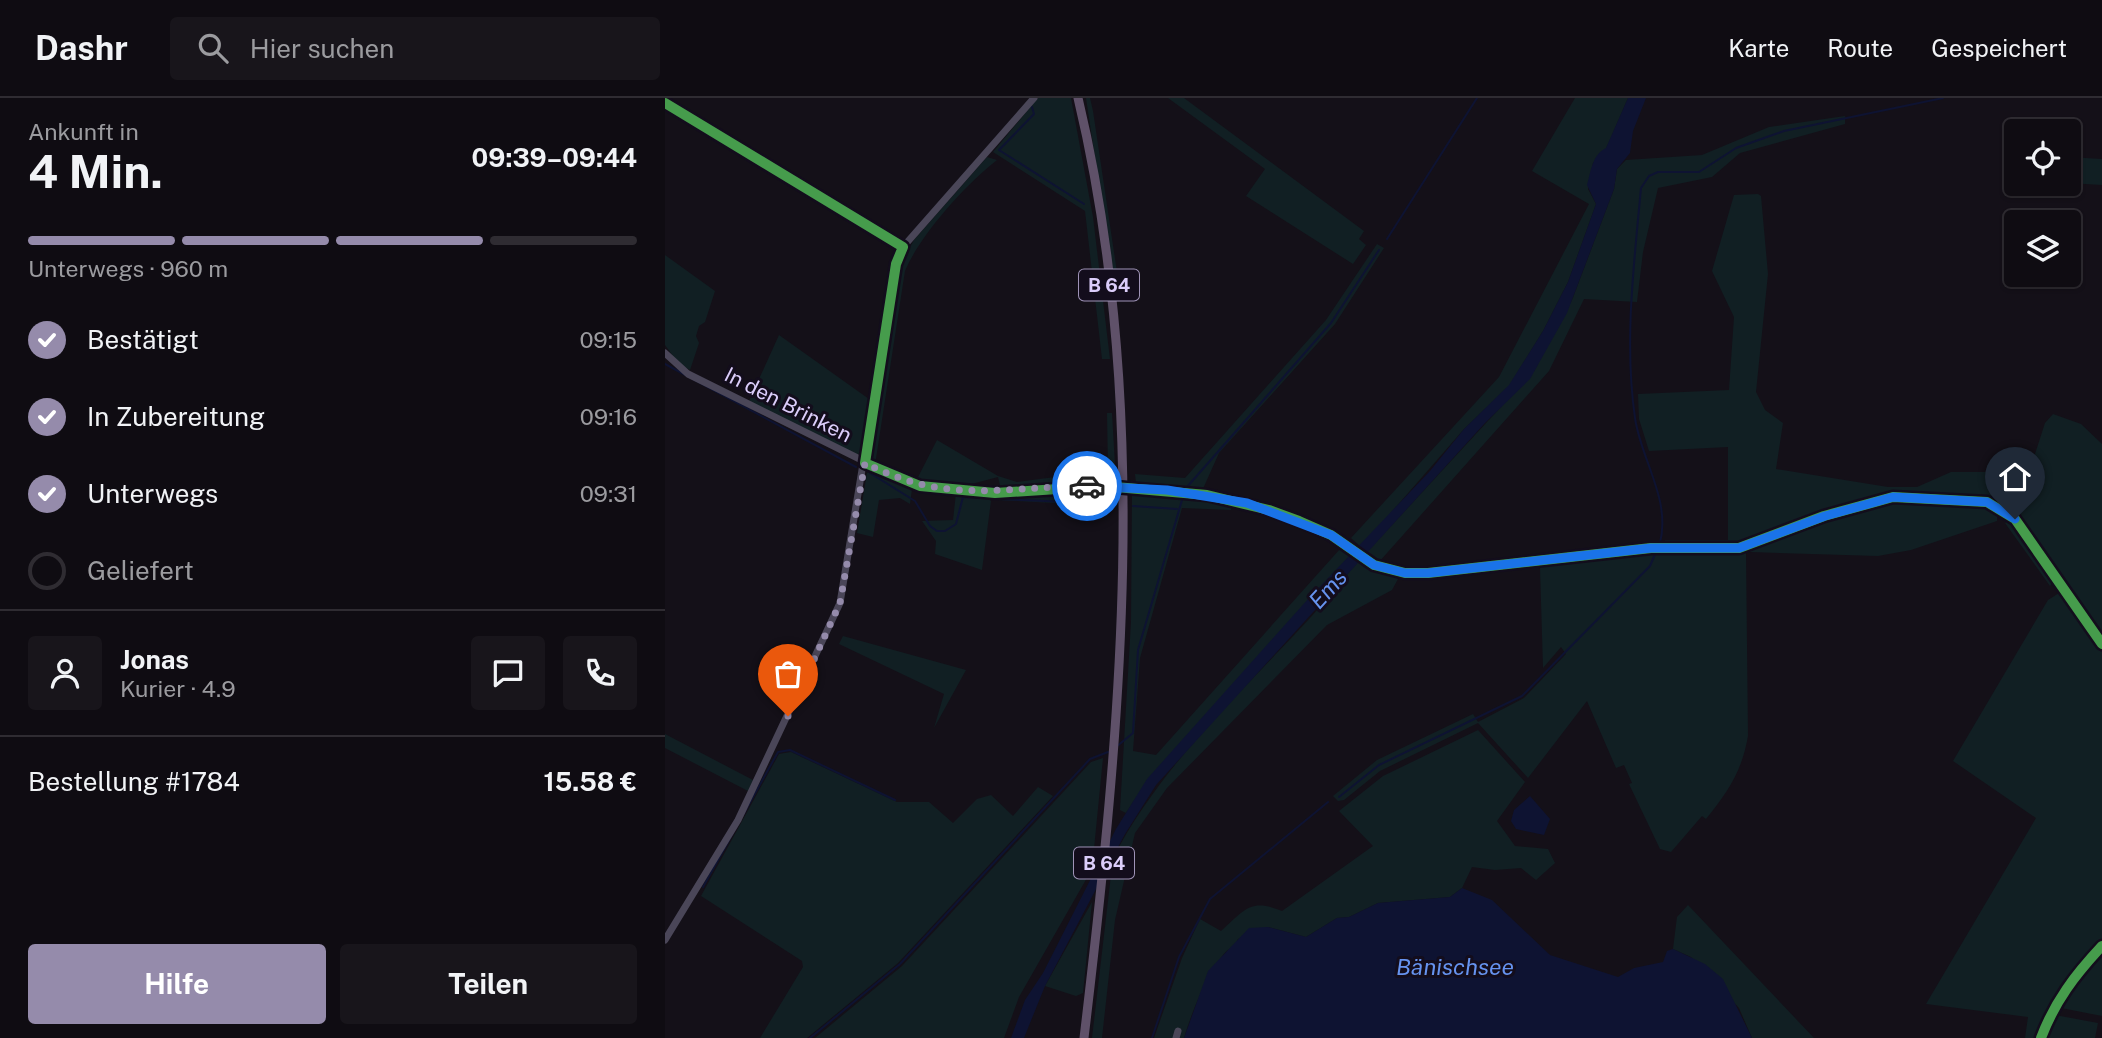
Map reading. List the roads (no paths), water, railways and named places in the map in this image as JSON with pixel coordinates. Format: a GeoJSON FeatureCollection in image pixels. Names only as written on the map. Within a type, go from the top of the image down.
{"type":"FeatureCollection","features":[{"type":"Feature","properties":{"kind":"main road","name":"B 64"},"geometry":{"type":"LineString","coordinates":[[1078,98],[1100,217],[1119,389],[1124,551],[1116,736],[1084,1038]]}},
{"type":"Feature","properties":{"kind":"street"},"geometry":{"type":"LineString","coordinates":[[665,940],[738,820],[838,608],[865,463],[896,264],[903,247],[1034,98]]}},
{"type":"Feature","properties":{"kind":"street"},"geometry":{"type":"LineString","coordinates":[[665,103],[903,247]]}},
{"type":"Feature","properties":{"kind":"street","name":"In den Brinken"},"geometry":{"type":"LineString","coordinates":[[665,353],[688,374],[865,463],[920,486],[995,493],[1104,486],[1207,495],[1269,510],[1331,535],[1366,560],[1405,573],[1428,573],[1651,548],[1739,548],[1825,516],[1893,497],[1987,502],[2015,519],[2102,644]]}},
{"type":"Feature","properties":{"kind":"street"},"geometry":{"type":"LineString","coordinates":[[2041,1038],[2048,1018],[2072,978],[2102,946]]}},
{"type":"Feature","properties":{"kind":"water","name":"Ems"},"geometry":{"type":"Polygon","coordinates":[[[1628,98],[1646,98],[1633,131],[1630,153],[1617,169],[1614,189],[1567,313],[1530,379],[1485,423],[1156,785],[1125,834],[1045,986],[1024,1038],[1011,1038],[1025,1000],[1043,973],[1116,829],[1147,779],[1309,598],[1430,471],[1464,429],[1509,385],[1543,331],[1568,282],[1596,204],[1587,185],[1591,169],[1595,159],[1606,148],[1628,98]]]}},
{"type":"Feature","properties":{"kind":"water"},"geometry":{"type":"Polygon","coordinates":[[[1530,796],[1550,819],[1544,835],[1516,829],[1511,821],[1514,810],[1530,796]]]}},
{"type":"Feature","properties":{"kind":"water","name":"Bänischsee"},"geometry":{"type":"Polygon","coordinates":[[[1462,888],[1492,900],[1550,955],[1618,977],[1634,968],[1663,962],[1667,951],[1673,949],[1705,964],[1723,979],[1752,1038],[1184,1038],[1208,971],[1249,928],[1268,927],[1306,937],[1337,918],[1349,917],[1378,903],[1450,897],[1462,888]]]}},
{"type":"Feature","properties":{"kind":"waterway"},"geometry":{"type":"LineString","coordinates":[[1387,239],[1477,98]]}},
{"type":"Feature","properties":{"kind":"waterway"},"geometry":{"type":"LineString","coordinates":[[1660,543],[1662,511],[1638,434],[1630,361],[1631,303],[1641,188],[1649,176],[1658,172],[1699,172],[1736,148],[1784,131],[1943,98]]}},
{"type":"Feature","properties":{"kind":"waterway"},"geometry":{"type":"LineString","coordinates":[[1032,107],[1034,114],[999,150],[1084,204]]}},
{"type":"Feature","properties":{"kind":"waterway"},"geometry":{"type":"LineString","coordinates":[[1187,487],[1331,323],[1379,250]]}},
{"type":"Feature","properties":{"kind":"waterway"},"geometry":{"type":"LineString","coordinates":[[665,364],[856,467]]}},
{"type":"Feature","properties":{"kind":"waterway"},"geometry":{"type":"LineString","coordinates":[[870,473],[915,501],[930,526],[937,531],[945,531],[956,524],[963,497],[988,498]]}},
{"type":"Feature","properties":{"kind":"waterway"},"geometry":{"type":"LineString","coordinates":[[998,499],[1115,504]]}},
{"type":"Feature","properties":{"kind":"waterway"},"geometry":{"type":"LineString","coordinates":[[1116,747],[1133,733],[1138,650],[1182,500]]}},
{"type":"Feature","properties":{"kind":"waterway"},"geometry":{"type":"LineString","coordinates":[[1133,506],[1177,509]]}},
{"type":"Feature","properties":{"kind":"waterway"},"geometry":{"type":"LineString","coordinates":[[1339,797],[1379,765],[1522,696],[1650,566],[1656,552]]}},
{"type":"Feature","properties":{"kind":"waterway"},"geometry":{"type":"LineString","coordinates":[[703,887],[778,752],[790,750],[895,800]]}},
{"type":"Feature","properties":{"kind":"waterway"},"geometry":{"type":"LineString","coordinates":[[810,1038],[900,964],[1090,759],[1108,752]]}},
{"type":"Feature","properties":{"kind":"waterway"},"geometry":{"type":"LineString","coordinates":[[1152,1038],[1179,957],[1210,899],[1328,802]]}}]}
